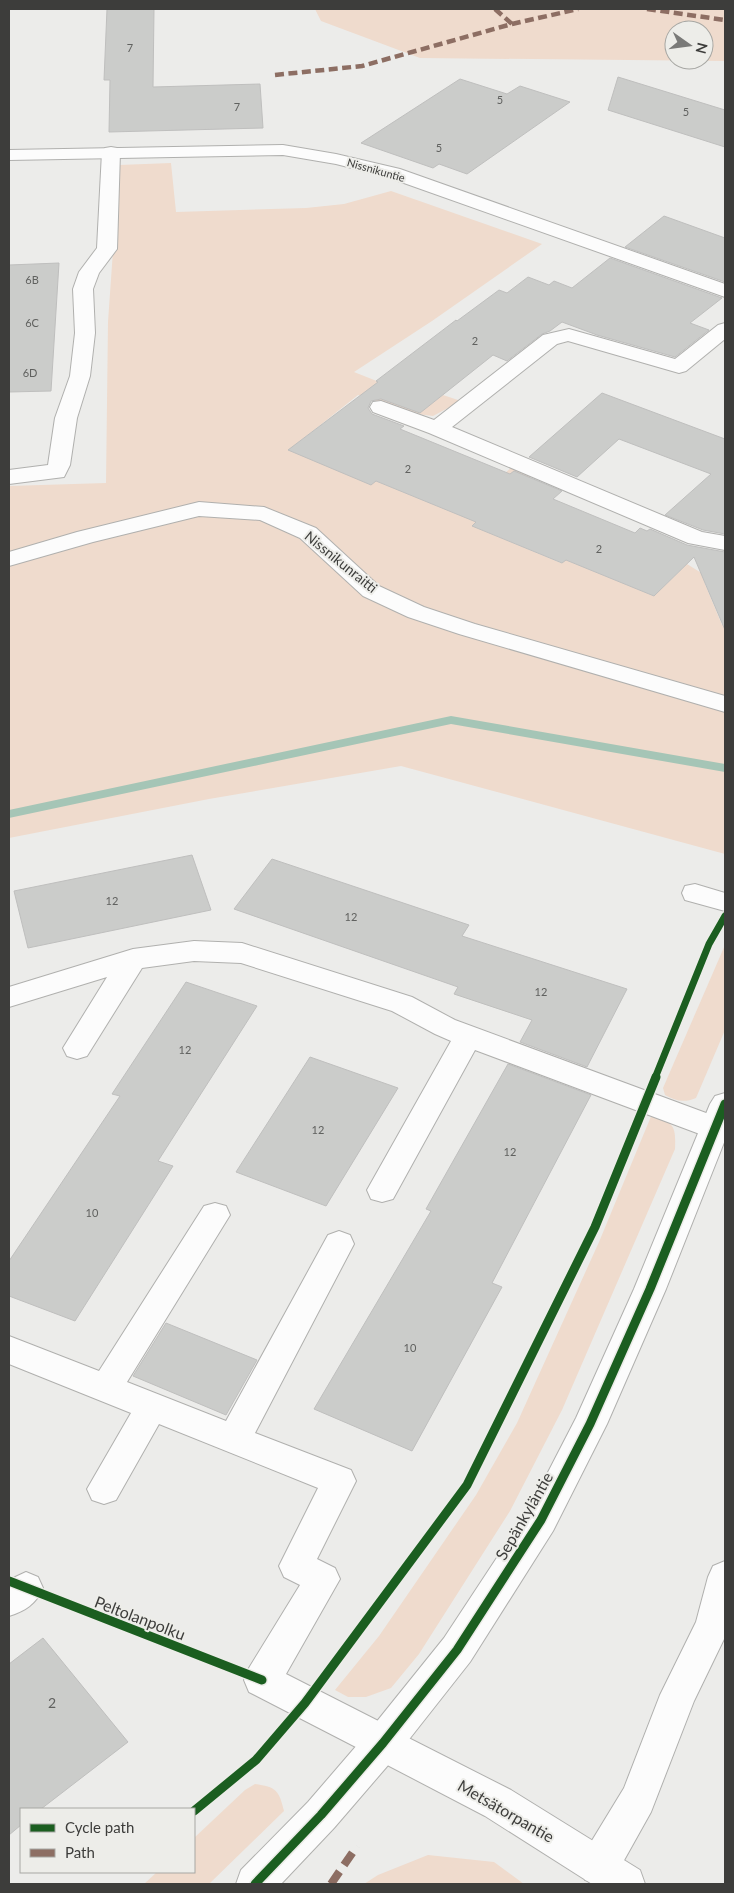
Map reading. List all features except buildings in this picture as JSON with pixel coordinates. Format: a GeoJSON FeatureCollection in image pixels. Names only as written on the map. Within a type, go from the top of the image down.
{"type":"FeatureCollection","features":[{"type":"Feature","properties":{"kind":"street","name":"Nissnikuntie"},"geometry":{"type":"LineString","coordinates":[[9,155],[283,150],[336,158],[393,173],[725,291]]}},
{"type":"Feature","properties":{"kind":"street"},"geometry":{"type":"LineString","coordinates":[[9,477],[56,472],[59,465],[66,418],[80,376],[85,333],[83,290],[89,272],[107,249],[111,152]]}},
{"type":"Feature","properties":{"kind":"street"},"geometry":{"type":"LineString","coordinates":[[437,428],[550,340],[569,335],[679,367],[725,329]]}},
{"type":"Feature","properties":{"kind":"street"},"geometry":{"type":"LineString","coordinates":[[380,407],[437,428],[696,538],[725,544]]}},
{"type":"Feature","properties":{"kind":"street","name":"Nissnikunraitti"},"geometry":{"type":"LineString","coordinates":[[9,559],[85,537],[199,509],[264,514],[308,533],[371,590],[416,612],[467,629],[725,704]]}},
{"type":"Feature","properties":{"kind":"street"},"geometry":{"type":"LineString","coordinates":[[696,893],[725,902]]}},
{"type":"Feature","properties":{"kind":"street"},"geometry":{"type":"LineString","coordinates":[[9,997],[133,959],[194,951],[242,953],[402,1004],[445,1027],[468,1036],[720,1116]]}},
{"type":"Feature","properties":{"kind":"street"},"geometry":{"type":"LineString","coordinates":[[77,1048],[133,959]]}},
{"type":"Feature","properties":{"kind":"street"},"geometry":{"type":"LineString","coordinates":[[382,1190],[468,1036]]}},
{"type":"Feature","properties":{"kind":"street","name":"Sepänkyläntie"},"geometry":{"type":"LineString","coordinates":[[255,1884],[321,1815],[383,1743],[457,1650],[541,1520],[590,1424],[646,1298],[720,1116]]}},
{"type":"Feature","properties":{"kind":"street"},"geometry":{"type":"LineString","coordinates":[[106,1388],[215,1216]]}},
{"type":"Feature","properties":{"kind":"street"},"geometry":{"type":"LineString","coordinates":[[234,1439],[339,1244]]}},
{"type":"Feature","properties":{"kind":"street"},"geometry":{"type":"LineString","coordinates":[[9,1350],[339,1481],[296,1566],[324,1579],[262,1680],[383,1743]]}},
{"type":"Feature","properties":{"kind":"street"},"geometry":{"type":"LineString","coordinates":[[104,1489],[152,1407]]}},
{"type":"Feature","properties":{"kind":"street"},"geometry":{"type":"LineString","coordinates":[[612,1875],[638,1799],[678,1695],[713,1625],[725,1577]]}},
{"type":"Feature","properties":{"kind":"street","name":"Metsätorpantie"},"geometry":{"type":"LineString","coordinates":[[383,1743],[498,1803],[612,1875]]}},
{"type":"Feature","properties":{"kind":"shaded area"},"geometry":{"type":"Polygon","coordinates":[[[315,9],[725,9],[725,61],[714,61],[714,20],[664,20],[664,60],[420,58],[321,21],[315,9]]]}},
{"type":"Feature","properties":{"kind":"shaded area"},"geometry":{"type":"Polygon","coordinates":[[[171,163],[176,212],[306,208],[344,204],[391,191],[542,244],[432,321],[354,372],[432,403],[443,395],[461,401],[433,416],[417,414],[358,395],[289,450],[376,481],[457,514],[512,467],[532,475],[473,526],[561,563],[566,560],[654,596],[687,564],[703,574],[705,584],[722,625],[725,625],[725,854],[401,766],[209,799],[9,838],[9,486],[106,483],[108,322],[119,165],[171,163]]]}},
{"type":"Feature","properties":{"kind":"shaded area"},"geometry":{"type":"Polygon","coordinates":[[[725,945],[725,1030],[696,1098],[684,1101],[673,1099],[665,1095],[663,1088],[725,945]]]}},
{"type":"Feature","properties":{"kind":"shaded area"},"geometry":{"type":"Polygon","coordinates":[[[652,1114],[665,1120],[672,1126],[675,1135],[675,1149],[562,1410],[510,1511],[419,1654],[391,1688],[366,1697],[348,1697],[335,1690],[379,1636],[476,1495],[517,1423],[599,1242],[652,1114]]]}},
{"type":"Feature","properties":{"kind":"shaded area"},"geometry":{"type":"Polygon","coordinates":[[[255,1784],[272,1788],[278,1794],[284,1811],[209,1884],[144,1884],[156,1873],[195,1873],[195,1837],[245,1790],[255,1784]]]}},
{"type":"Feature","properties":{"kind":"shaded area"},"geometry":{"type":"Polygon","coordinates":[[[428,1855],[494,1862],[524,1884],[364,1884],[378,1875],[428,1855]]]}},
{"type":"Feature","properties":{"kind":"waterway"},"geometry":{"type":"LineString","coordinates":[[9,814],[451,720],[725,768]]}},
{"type":"Feature","properties":{"kind":"marked path"},"geometry":{"type":"LineString","coordinates":[[495,9],[512,24]]}},
{"type":"Feature","properties":{"kind":"marked path"},"geometry":{"type":"LineString","coordinates":[[275,75],[362,66],[512,24],[578,9]]}},
{"type":"Feature","properties":{"kind":"marked path"},"geometry":{"type":"LineString","coordinates":[[647,9],[725,20]]}},
{"type":"Feature","properties":{"kind":"marked path"},"geometry":{"type":"LineString","coordinates":[[331,1884],[357,1846]]}},
{"type":"Feature","properties":{"kind":"cycle path"},"geometry":{"type":"LineString","coordinates":[[195,1810],[256,1760],[305,1703],[467,1485],[595,1227],[709,944],[725,916]]}},
{"type":"Feature","properties":{"kind":"cycle path"},"geometry":{"type":"LineString","coordinates":[[255,1884],[321,1815],[383,1743],[457,1650],[541,1520],[590,1424],[650,1289],[725,1104]]}},
{"type":"Feature","properties":{"kind":"cycle path","name":"Peltolanpolku"},"geometry":{"type":"LineString","coordinates":[[9,1581],[262,1680]]}}]}
